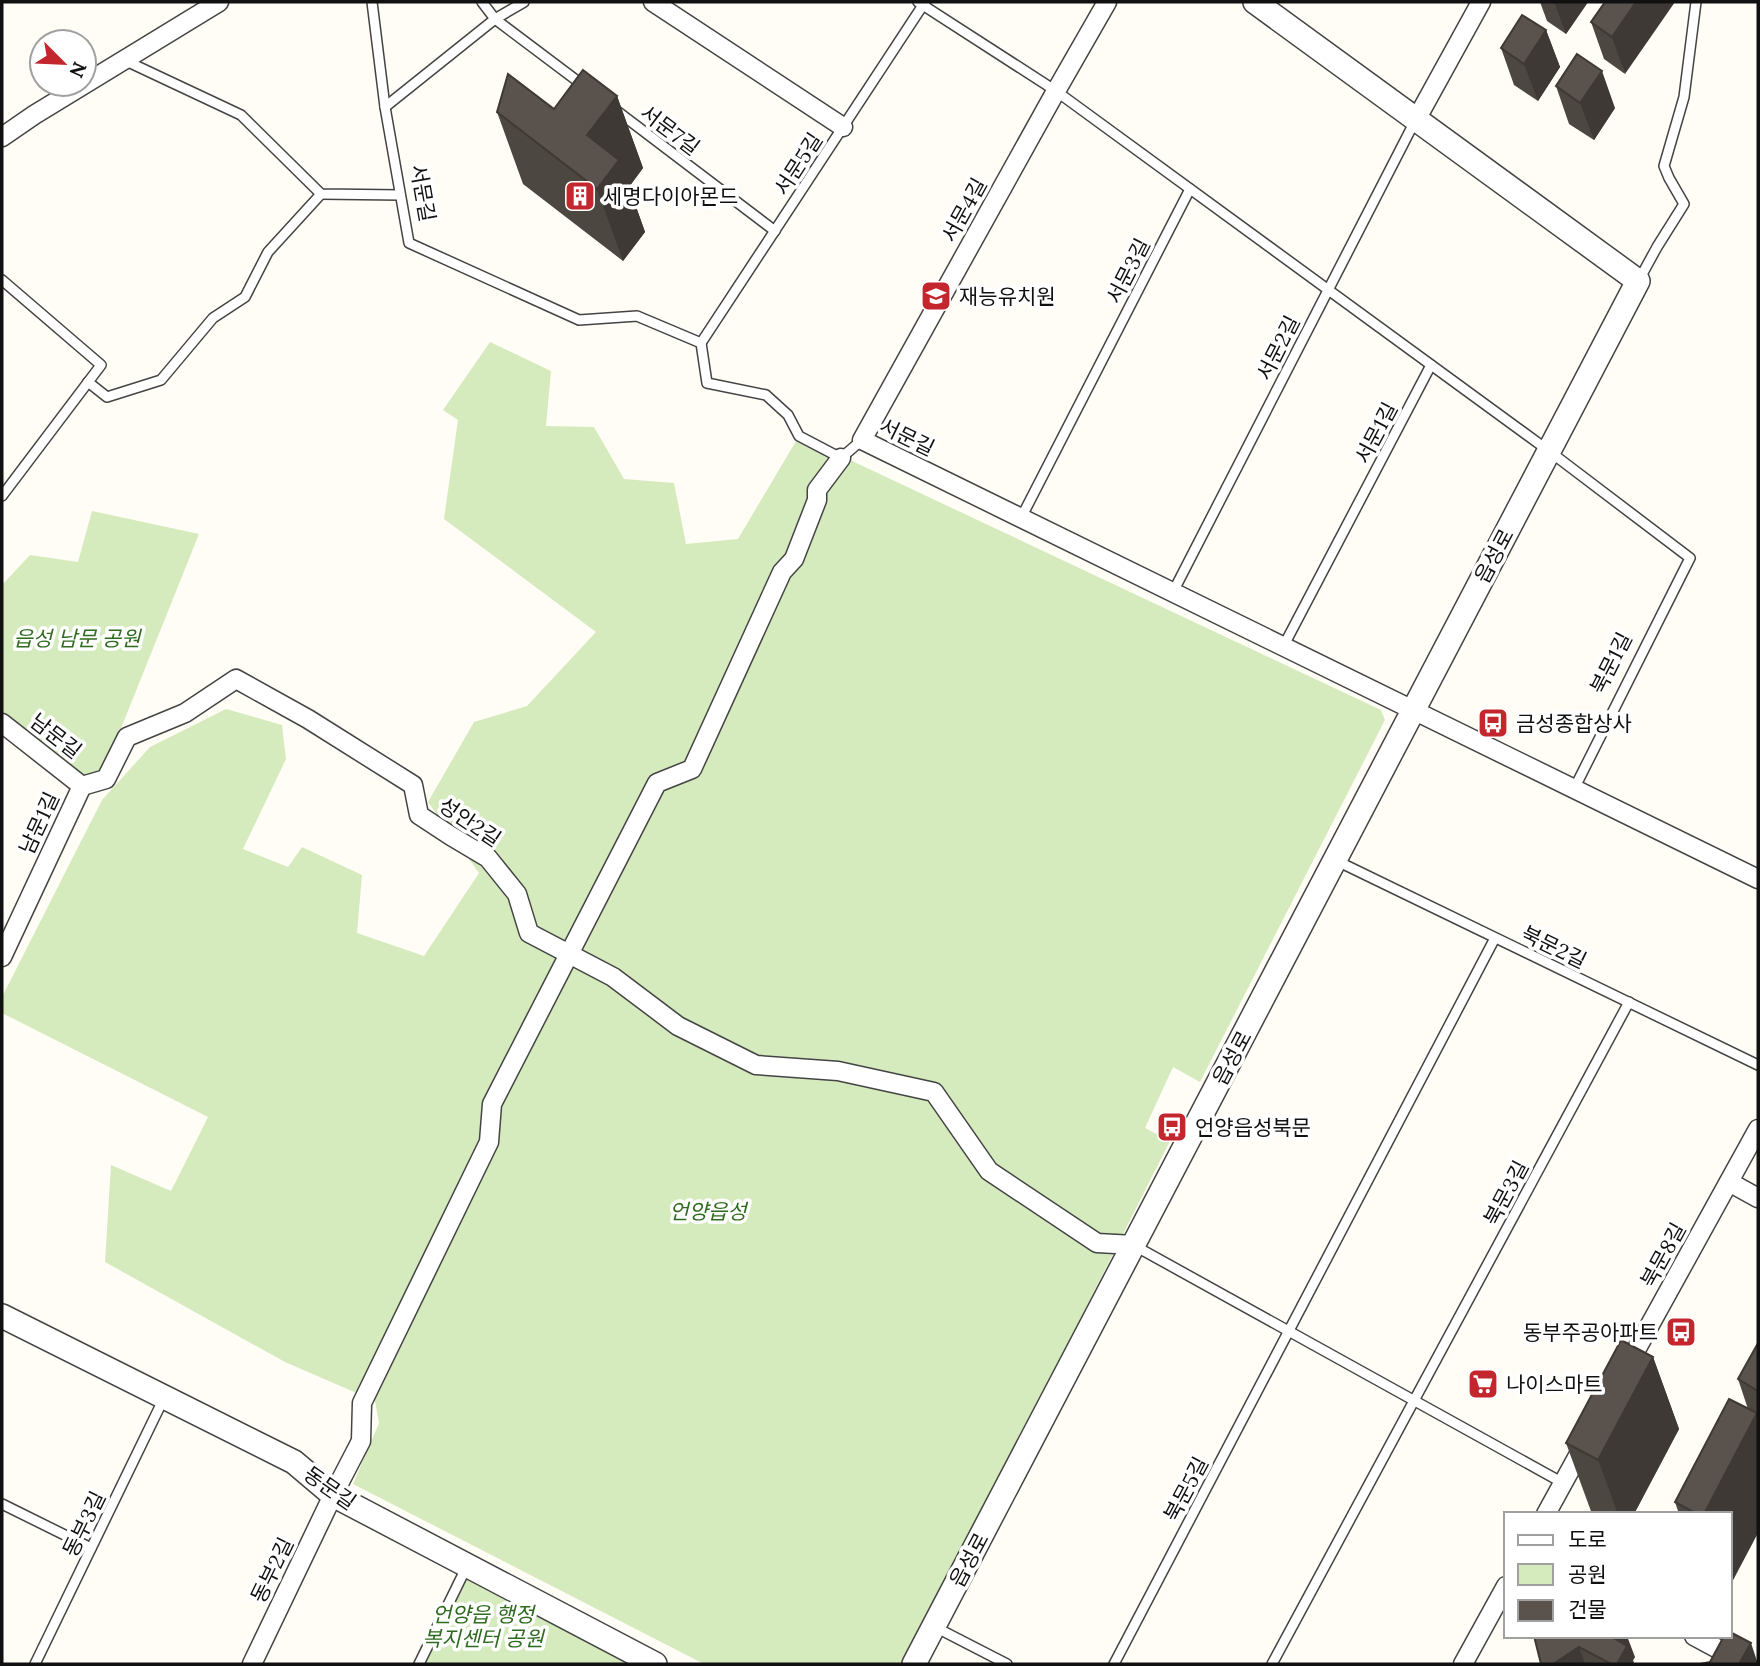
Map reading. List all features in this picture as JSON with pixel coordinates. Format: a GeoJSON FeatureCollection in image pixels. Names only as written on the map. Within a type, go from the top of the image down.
{"type":"FeatureCollection","features":[{"type":"Feature","properties":{"kind":"street"},"geometry":{"type":"LineString","coordinates":[[2,137],[219,2]]}},
{"type":"Feature","properties":{"kind":"street"},"geometry":{"type":"LineString","coordinates":[[653,2],[844,127]]}},
{"type":"Feature","properties":{"kind":"street","name":"서문4길"},"geometry":{"type":"LineString","coordinates":[[862,440],[1107,2]]}},
{"type":"Feature","properties":{"kind":"street"},"geometry":{"type":"LineString","coordinates":[[1255,2],[1638,281]]}},
{"type":"Feature","properties":{"kind":"street"},"geometry":{"type":"LineString","coordinates":[[1416,120],[1481,2]]}},
{"type":"Feature","properties":{"kind":"street","name":"읍성로"},"geometry":{"type":"LineString","coordinates":[[914,1664],[1638,281]]}},
{"type":"Feature","properties":{"kind":"street","name":"서문길"},"geometry":{"type":"LineString","coordinates":[[862,440],[1413,711]]}},
{"type":"Feature","properties":{"kind":"street","name":"동부2길"},"geometry":{"type":"LineString","coordinates":[[251,1664],[361,1441],[362,1402],[489,1142],[492,1104],[657,783],[692,769],[782,572],[794,559],[817,500],[817,490],[841,458]]}},
{"type":"Feature","properties":{"kind":"street","name":"성안2길"},"geometry":{"type":"LineString","coordinates":[[82,786],[106,779],[127,737],[186,713],[236,678],[414,785],[419,815],[488,858],[517,894],[530,933],[613,977],[678,1026],[756,1065],[838,1071],[934,1092],[989,1171],[1097,1243],[1134,1245]]}},
{"type":"Feature","properties":{"kind":"street"},"geometry":{"type":"LineString","coordinates":[[1413,711],[1758,879]]}},
{"type":"Feature","properties":{"kind":"street","name":"남문길"},"geometry":{"type":"LineString","coordinates":[[2,723],[82,786]]}},
{"type":"Feature","properties":{"kind":"street","name":"남문1길"},"geometry":{"type":"LineString","coordinates":[[2,957],[82,786]]}},
{"type":"Feature","properties":{"kind":"street","name":"북문8길"},"geometry":{"type":"LineString","coordinates":[[1616,1387],[1758,1129]]}},
{"type":"Feature","properties":{"kind":"street"},"geometry":{"type":"LineString","coordinates":[[1729,1182],[1758,1198]]}},
{"type":"Feature","properties":{"kind":"street","name":"동문길"},"geometry":{"type":"LineString","coordinates":[[2,1316],[295,1462],[333,1495],[655,1664]]}},
{"type":"Feature","properties":{"kind":"street"},"geometry":{"type":"LineString","coordinates":[[1547,1512],[1596,1423]]}},
{"type":"Feature","properties":{"kind":"street"},"geometry":{"type":"LineString","coordinates":[[1463,1664],[1504,1590]]}},
{"type":"Feature","properties":{"kind":"street"},"geometry":{"type":"LineString","coordinates":[[1698,1638],[1746,1664]]}},
{"type":"Feature","properties":{"kind":"lane","name":"서문길"},"geometry":{"type":"LineString","coordinates":[[372,2],[385,107],[409,243],[579,320],[637,316],[701,343]]}},
{"type":"Feature","properties":{"kind":"lane"},"geometry":{"type":"LineString","coordinates":[[482,2],[495,19],[592,92]]}},
{"type":"Feature","properties":{"kind":"lane"},"geometry":{"type":"LineString","coordinates":[[385,107],[495,19],[524,2]]}},
{"type":"Feature","properties":{"kind":"lane"},"geometry":{"type":"LineString","coordinates":[[1638,281],[1684,204],[1664,166],[1684,97],[1696,2]]}},
{"type":"Feature","properties":{"kind":"lane","name":"서문5길"},"geometry":{"type":"LineString","coordinates":[[701,343],[844,127],[922,3],[1056,91]]}},
{"type":"Feature","properties":{"kind":"lane"},"geometry":{"type":"LineString","coordinates":[[124,60],[241,115],[321,194],[400,195]]}},
{"type":"Feature","properties":{"kind":"lane"},"geometry":{"type":"LineString","coordinates":[[1056,91],[1549,452]]}},
{"type":"Feature","properties":{"kind":"lane","name":"서문7길"},"geometry":{"type":"LineString","coordinates":[[613,108],[775,230]]}},
{"type":"Feature","properties":{"kind":"lane","name":"서문2길"},"geometry":{"type":"LineString","coordinates":[[1173,593],[1416,120]]}},
{"type":"Feature","properties":{"kind":"lane","name":"서문3길"},"geometry":{"type":"LineString","coordinates":[[1021,518],[1190,189]]}},
{"type":"Feature","properties":{"kind":"lane"},"geometry":{"type":"LineString","coordinates":[[88,382],[107,397],[161,380],[213,318],[245,298],[268,253],[321,194]]}},
{"type":"Feature","properties":{"kind":"lane"},"geometry":{"type":"LineString","coordinates":[[2,280],[101,365],[2,496]]}},
{"type":"Feature","properties":{"kind":"lane"},"geometry":{"type":"LineString","coordinates":[[701,343],[707,383],[766,395],[788,415],[799,436],[841,458]]}},
{"type":"Feature","properties":{"kind":"lane","name":"서문1길"},"geometry":{"type":"LineString","coordinates":[[1283,647],[1432,365]]}},
{"type":"Feature","properties":{"kind":"lane","name":"서문길"},"geometry":{"type":"LineString","coordinates":[[841,458],[862,440]]}},
{"type":"Feature","properties":{"kind":"lane","name":"북문1길"},"geometry":{"type":"LineString","coordinates":[[1549,452],[1690,558],[1574,789]]}},
{"type":"Feature","properties":{"kind":"lane","name":"북문2길"},"geometry":{"type":"LineString","coordinates":[[1335,860],[1758,1065]]}},
{"type":"Feature","properties":{"kind":"lane"},"geometry":{"type":"LineString","coordinates":[[1289,1331],[1495,937]]}},
{"type":"Feature","properties":{"kind":"lane","name":"북문3길"},"geometry":{"type":"LineString","coordinates":[[1414,1400],[1629,1002]]}},
{"type":"Feature","properties":{"kind":"lane"},"geometry":{"type":"LineString","coordinates":[[1134,1245],[1563,1483]]}},
{"type":"Feature","properties":{"kind":"lane","name":"북문5길"},"geometry":{"type":"LineString","coordinates":[[1114,1664],[1289,1331]]}},
{"type":"Feature","properties":{"kind":"lane","name":"동부3길"},"geometry":{"type":"LineString","coordinates":[[35,1664],[164,1398]]}},
{"type":"Feature","properties":{"kind":"lane"},"geometry":{"type":"LineString","coordinates":[[1272,1664],[1414,1400]]}},
{"type":"Feature","properties":{"kind":"lane"},"geometry":{"type":"LineString","coordinates":[[2,1504],[91,1548]]}},
{"type":"Feature","properties":{"kind":"lane"},"geometry":{"type":"LineString","coordinates":[[419,1664],[467,1566]]}},
{"type":"Feature","properties":{"kind":"lane"},"geometry":{"type":"LineString","coordinates":[[934,1626],[1007,1664]]}},
{"type":"Feature","properties":{"kind":"green space","name":"언양읍성"},"geometry":{"type":"Polygon","coordinates":[[[490,342],[551,371],[546,426],[594,427],[624,479],[674,483],[686,544],[738,539],[799,436],[1381,710],[1385,720],[1200,1082],[1173,1067],[1145,1128],[1170,1141],[992,1494],[902,1664],[704,1664],[353,1484],[379,1423],[375,1401],[285,1362],[105,1262],[111,1165],[171,1191],[208,1117],[2,1013],[2,997],[102,800],[150,747],[226,709],[282,725],[286,759],[243,849],[288,867],[302,847],[362,875],[357,933],[424,956],[479,873],[428,802],[474,722],[527,706],[596,632],[444,519],[458,420],[443,410],[490,342]]]}},
{"type":"Feature","properties":{"kind":"green space","name":"읍성 남문 공원"},"geometry":{"type":"Polygon","coordinates":[[[92,511],[199,534],[103,773],[81,776],[2,715],[2,585],[30,555],[78,562],[92,511]]]}},
{"type":"Feature","properties":{"kind":"green space","name":"언양읍 행정 복지센터 공원"},"geometry":{"type":"Polygon","coordinates":[[[466,1576],[635,1664],[423,1664],[466,1576]]]}},
{"type":"Feature","properties":{"kind":"building"},"geometry":{"type":"Polygon","coordinates":[[[1605,2],[1636,2],[1612,37],[1591,22],[1605,2]]]}},
{"type":"Feature","properties":{"kind":"building"},"geometry":{"type":"Polygon","coordinates":[[[1522,15],[1546,30],[1524,64],[1501,48],[1522,15]]]}},
{"type":"Feature","properties":{"kind":"building"},"geometry":{"type":"Polygon","coordinates":[[[1577,54],[1602,71],[1580,103],[1556,86],[1577,54]]]}},
{"type":"Feature","properties":{"kind":"building"},"geometry":{"type":"Polygon","coordinates":[[[583,70],[617,96],[587,135],[619,160],[597,189],[497,112],[508,74],[554,109],[583,70]]]}},
{"type":"Feature","properties":{"kind":"building"},"geometry":{"type":"Polygon","coordinates":[[[1621,1340],[1653,1357],[1598,1460],[1566,1443],[1621,1340]]]}},
{"type":"Feature","properties":{"kind":"building"},"geometry":{"type":"Polygon","coordinates":[[[1758,1343],[1758,1391],[1738,1379],[1758,1343]]]}},
{"type":"Feature","properties":{"kind":"building"},"geometry":{"type":"Polygon","coordinates":[[[1729,1399],[1757,1413],[1705,1512],[1693,1512],[1675,1502],[1729,1399]]]}},
{"type":"Feature","properties":{"kind":"building"},"geometry":{"type":"Polygon","coordinates":[[[1732,1633],[1751,1643],[1739,1664],[1700,1664],[1710,1662],[1723,1638],[1732,1638],[1732,1633]]]}},
{"type":"Feature","properties":{"kind":"building"},"geometry":{"type":"Polygon","coordinates":[[[1534,1638],[1613,1638],[1627,1646],[1617,1664],[1611,1664],[1579,1647],[1553,1664],[1541,1664],[1534,1638]]]}},
{"type":"Feature","properties":{"kind":"place","name":"세명다이아몬드"},"geometry":{"type":"Point","coordinates":[580,196]}},
{"type":"Feature","properties":{"kind":"place","name":"재능유치원"},"geometry":{"type":"Point","coordinates":[936,296]}},
{"type":"Feature","properties":{"kind":"place","name":"금성종합상사"},"geometry":{"type":"Point","coordinates":[1493,723]}},
{"type":"Feature","properties":{"kind":"place","name":"언양읍성북문"},"geometry":{"type":"Point","coordinates":[1172,1127]}},
{"type":"Feature","properties":{"kind":"place","name":"동부주공아파트"},"geometry":{"type":"Point","coordinates":[1681,1332]}},
{"type":"Feature","properties":{"kind":"place","name":"나이스마트"},"geometry":{"type":"Point","coordinates":[1483,1384]}}]}
